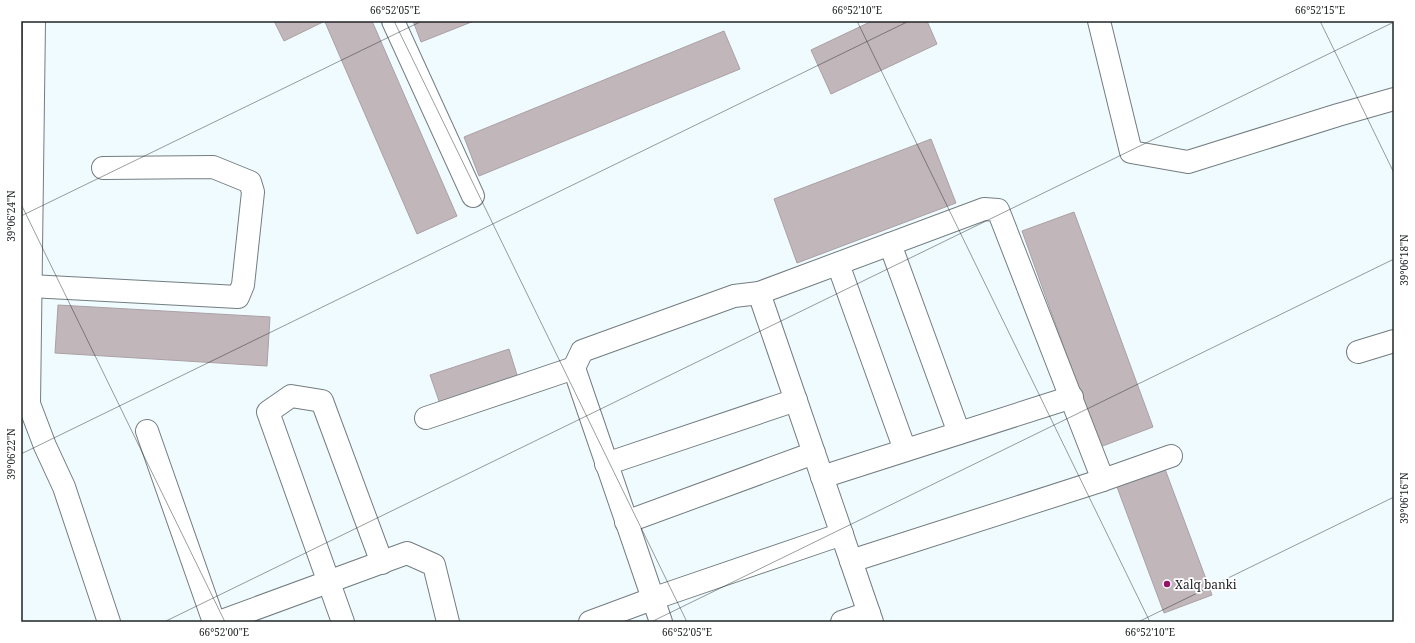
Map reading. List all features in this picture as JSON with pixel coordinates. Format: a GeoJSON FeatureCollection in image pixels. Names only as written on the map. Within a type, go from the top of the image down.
{"type":"FeatureCollection","features":[{"type":"Feature","properties":{"kind":"street"},"geometry":{"type":"LineString","coordinates":[[393,21],[472,196]]}},
{"type":"Feature","properties":{"kind":"street"},"geometry":{"type":"LineString","coordinates":[[1099,21],[1131,152],[1188,162],[1394,99]]}},
{"type":"Feature","properties":{"kind":"street"},"geometry":{"type":"LineString","coordinates":[[29,33],[30,286],[25,330],[29,404],[45,446],[64,487],[109,622]]}},
{"type":"Feature","properties":{"kind":"street"},"geometry":{"type":"LineString","coordinates":[[30,286],[238,297],[243,285],[252,192],[250,182],[213,167],[103,168]]}},
{"type":"Feature","properties":{"kind":"street"},"geometry":{"type":"LineString","coordinates":[[661,622],[574,368],[582,351],[734,296],[759,293],[984,209],[998,210],[1103,480]]}},
{"type":"Feature","properties":{"kind":"street"},"geometry":{"type":"LineString","coordinates":[[890,244],[959,433]]}},
{"type":"Feature","properties":{"kind":"street"},"geometry":{"type":"LineString","coordinates":[[838,264],[905,450]]}},
{"type":"Feature","properties":{"kind":"street"},"geometry":{"type":"LineString","coordinates":[[759,293],[870,618],[842,622]]}},
{"type":"Feature","properties":{"kind":"street"},"geometry":{"type":"LineString","coordinates":[[1358,352],[1394,341]]}},
{"type":"Feature","properties":{"kind":"street"},"geometry":{"type":"LineString","coordinates":[[426,418],[574,368]]}},
{"type":"Feature","properties":{"kind":"street"},"geometry":{"type":"LineString","coordinates":[[343,622],[268,412],[291,396],[322,401],[382,563]]}},
{"type":"Feature","properties":{"kind":"street"},"geometry":{"type":"LineString","coordinates":[[822,477],[1072,397]]}},
{"type":"Feature","properties":{"kind":"street"},"geometry":{"type":"LineString","coordinates":[[606,464],[796,400]]}},
{"type":"Feature","properties":{"kind":"street"},"geometry":{"type":"LineString","coordinates":[[147,431],[214,622]]}},
{"type":"Feature","properties":{"kind":"street"},"geometry":{"type":"LineString","coordinates":[[626,522],[814,453]]}},
{"type":"Feature","properties":{"kind":"street"},"geometry":{"type":"LineString","coordinates":[[851,561],[1103,480],[1171,456]]}},
{"type":"Feature","properties":{"kind":"street"},"geometry":{"type":"LineString","coordinates":[[590,622],[652,599],[842,534]]}},
{"type":"Feature","properties":{"kind":"street"},"geometry":{"type":"LineString","coordinates":[[219,622],[407,554],[434,565],[448,622]]}},
{"type":"Feature","properties":{"kind":"building"},"geometry":{"type":"Polygon","coordinates":[[[274,21],[322,21],[323,22],[284,41],[274,21]]]}},
{"type":"Feature","properties":{"kind":"building"},"geometry":{"type":"Polygon","coordinates":[[[372,21],[457,216],[417,234],[325,22],[372,21]]]}},
{"type":"Feature","properties":{"kind":"building"},"geometry":{"type":"Polygon","coordinates":[[[413,21],[474,21],[421,42],[413,21]]]}},
{"type":"Feature","properties":{"kind":"building"},"geometry":{"type":"Polygon","coordinates":[[[872,21],[927,21],[937,44],[831,94],[811,50],[872,21]]]}},
{"type":"Feature","properties":{"kind":"building"},"geometry":{"type":"Polygon","coordinates":[[[724,31],[740,69],[479,176],[464,137],[724,31]]]}},
{"type":"Feature","properties":{"kind":"building"},"geometry":{"type":"Polygon","coordinates":[[[931,139],[956,203],[797,263],[774,199],[931,139]]]}},
{"type":"Feature","properties":{"kind":"building"},"geometry":{"type":"Polygon","coordinates":[[[1074,212],[1153,427],[1100,447],[1022,231],[1074,212]]]}},
{"type":"Feature","properties":{"kind":"building"},"geometry":{"type":"Polygon","coordinates":[[[58,305],[270,317],[267,366],[55,353],[58,305]]]}},
{"type":"Feature","properties":{"kind":"building"},"geometry":{"type":"Polygon","coordinates":[[[509,349],[518,378],[440,404],[430,375],[509,349]]]}},
{"type":"Feature","properties":{"kind":"building"},"geometry":{"type":"Polygon","coordinates":[[[1162,461],[1212,595],[1164,613],[1114,479],[1162,461]]]}},
{"type":"Feature","properties":{"kind":"place","name":"Xalq banki"},"geometry":{"type":"Point","coordinates":[1167,584]}}]}
